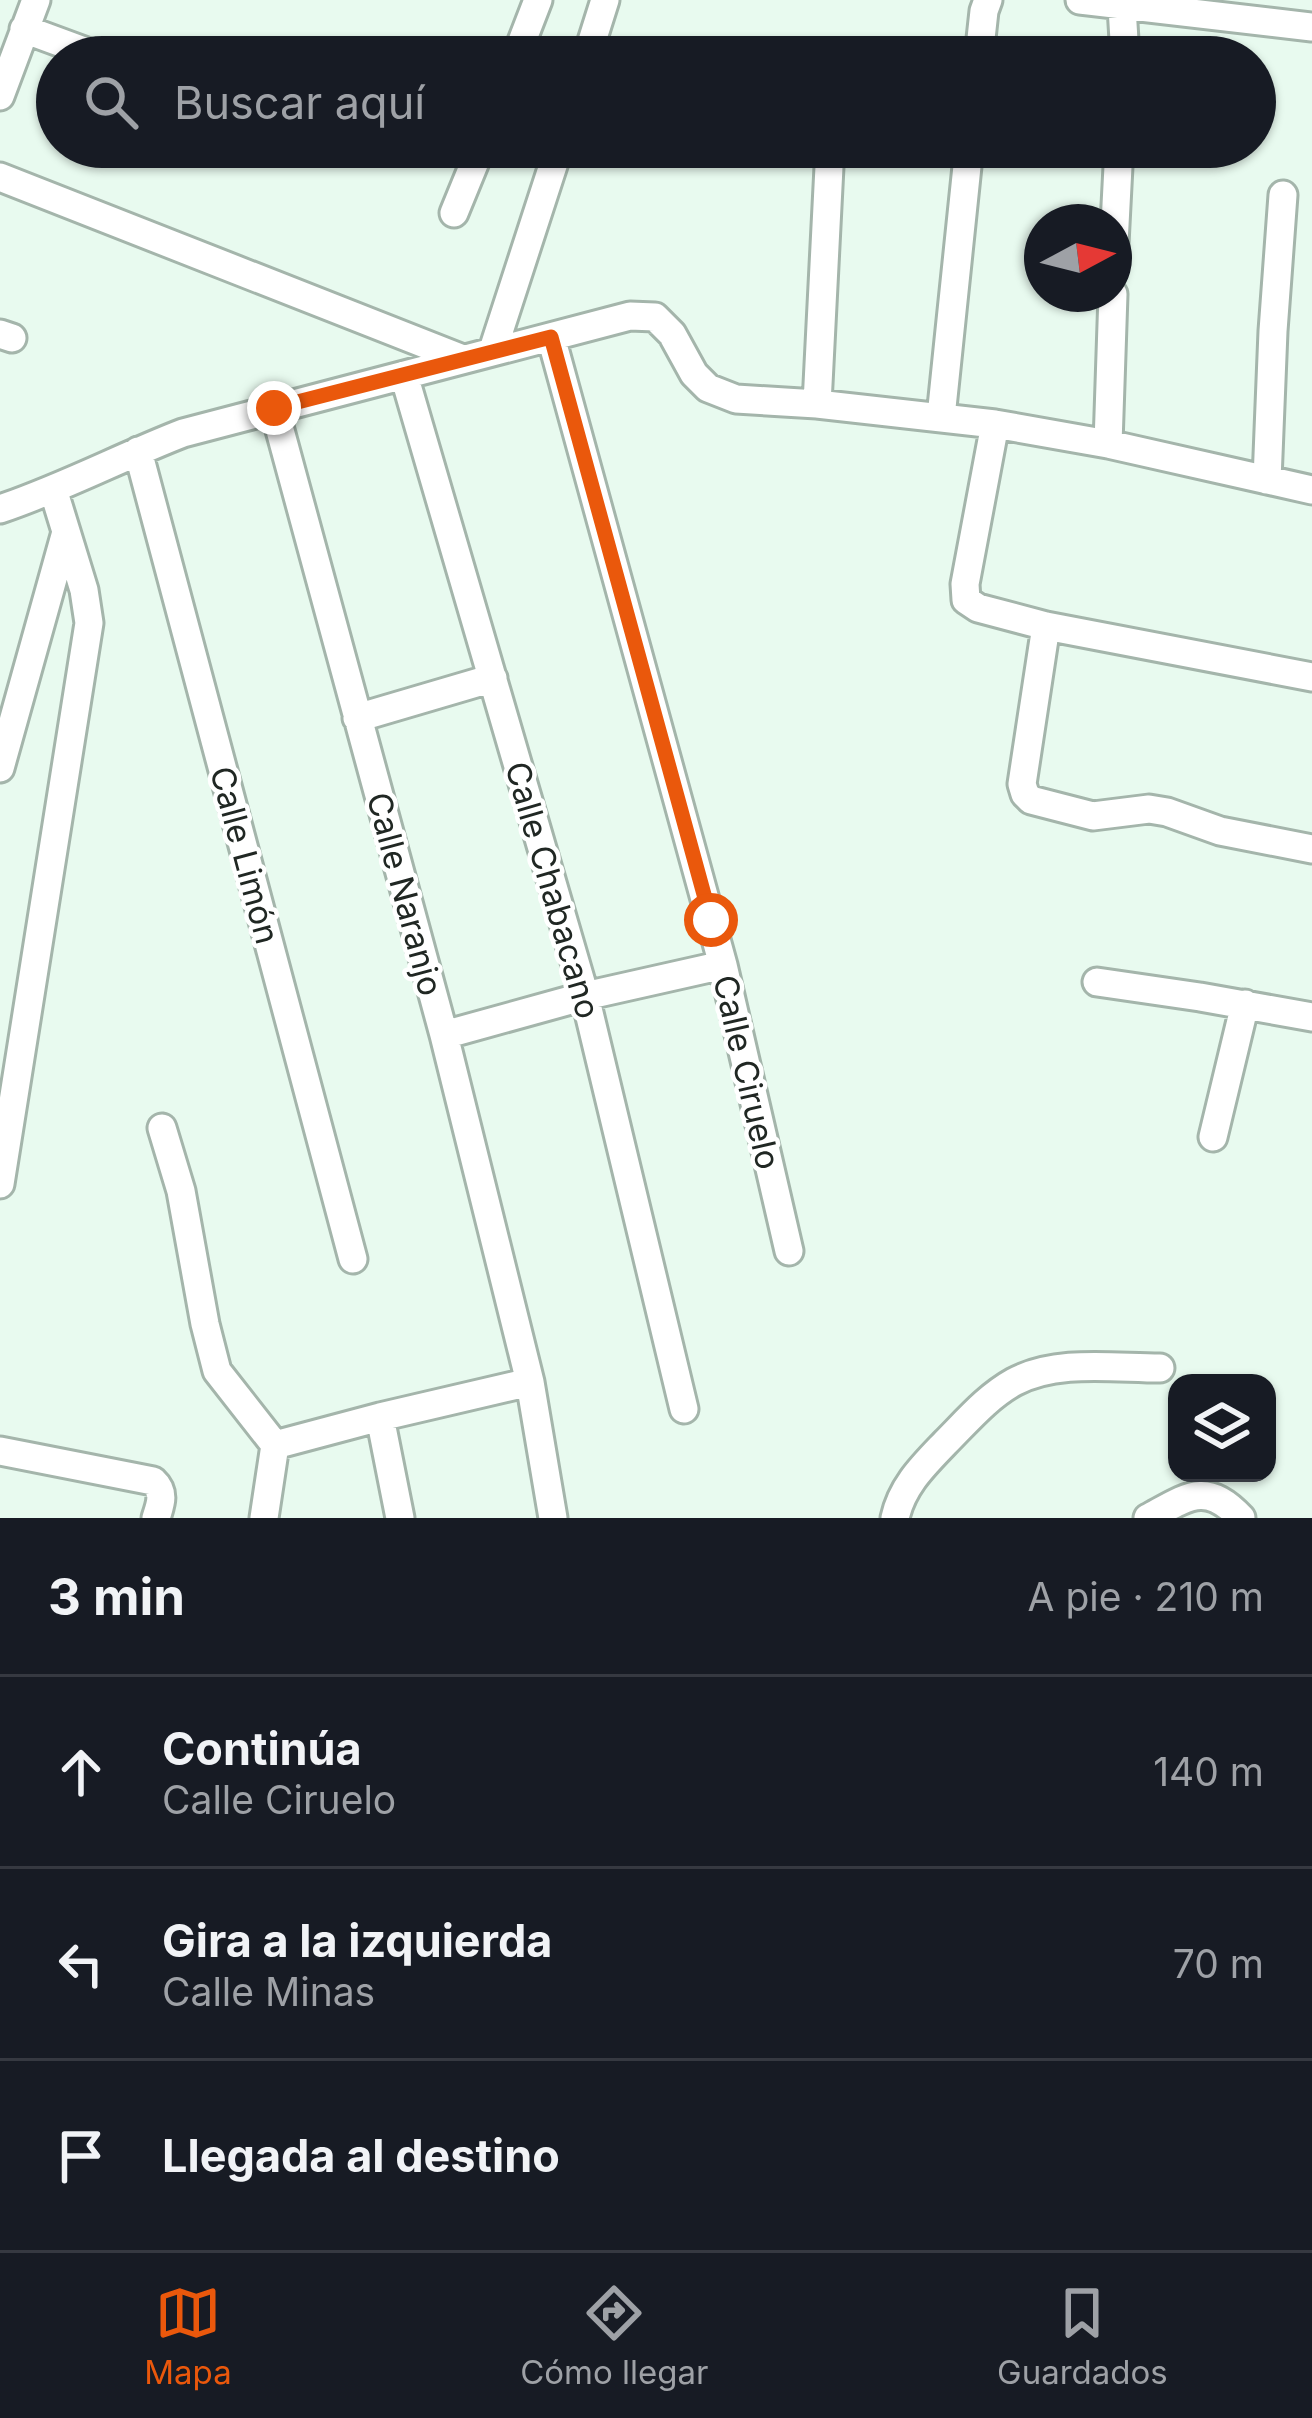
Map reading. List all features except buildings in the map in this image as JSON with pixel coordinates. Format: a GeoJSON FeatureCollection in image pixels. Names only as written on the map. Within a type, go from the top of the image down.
{"type":"FeatureCollection","features":[{"type":"Feature","properties":{"kind":"street"},"geometry":{"type":"LineString","coordinates":[[0,96],[36,0]]}},
{"type":"Feature","properties":{"kind":"street"},"geometry":{"type":"LineString","coordinates":[[524,36],[538,0]]}},
{"type":"Feature","properties":{"kind":"street"},"geometry":{"type":"LineString","coordinates":[[594,36],[605,0]]}},
{"type":"Feature","properties":{"kind":"street"},"geometry":{"type":"LineString","coordinates":[[981,36],[988,0]]}},
{"type":"Feature","properties":{"kind":"street"},"geometry":{"type":"LineString","coordinates":[[1080,0],[1122,7],[1279,11],[1312,27]]}},
{"type":"Feature","properties":{"kind":"street"},"geometry":{"type":"LineString","coordinates":[[1122,7],[1124,36]]}},
{"type":"Feature","properties":{"kind":"street"},"geometry":{"type":"LineString","coordinates":[[24,29],[43,36]]}},
{"type":"Feature","properties":{"kind":"street"},"geometry":{"type":"LineString","coordinates":[[454,213],[473,168]]}},
{"type":"Feature","properties":{"kind":"street"},"geometry":{"type":"LineString","coordinates":[[493,350],[552,168]]}},
{"type":"Feature","properties":{"kind":"street"},"geometry":{"type":"LineString","coordinates":[[817,404],[829,168]]}},
{"type":"Feature","properties":{"kind":"street"},"geometry":{"type":"LineString","coordinates":[[941,417],[967,168]]}},
{"type":"Feature","properties":{"kind":"street"},"geometry":{"type":"LineString","coordinates":[[1116,204],[1119,168]]}},
{"type":"Feature","properties":{"kind":"street"},"geometry":{"type":"LineString","coordinates":[[0,177],[463,359]]}},
{"type":"Feature","properties":{"kind":"street"},"geometry":{"type":"LineString","coordinates":[[1267,480],[1283,195]]}},
{"type":"Feature","properties":{"kind":"street"},"geometry":{"type":"LineString","coordinates":[[1108,445],[1112,312]]}},
{"type":"Feature","properties":{"kind":"street"},"geometry":{"type":"LineString","coordinates":[[0,509],[183,434],[630,316],[656,317],[672,334],[694,374],[708,388],[736,399],[995,424],[1312,490]]}},
{"type":"Feature","properties":{"kind":"street","name":"Calle Ciruelo"},"geometry":{"type":"LineString","coordinates":[[551,337],[723,965],[789,1251]]}},
{"type":"Feature","properties":{"kind":"street","name":"Calle Chabacano"},"geometry":{"type":"LineString","coordinates":[[404,375],[585,996],[684,1409]]}},
{"type":"Feature","properties":{"kind":"street","name":"Calle Naranjo"},"geometry":{"type":"LineString","coordinates":[[274,408],[444,1035],[530,1382],[553,1518]]}},
{"type":"Feature","properties":{"kind":"street"},"geometry":{"type":"LineString","coordinates":[[995,424],[966,600],[978,608],[1046,626],[1312,677]]}},
{"type":"Feature","properties":{"kind":"street","name":"Calle Limón"},"geometry":{"type":"LineString","coordinates":[[138,451],[353,1259]]}},
{"type":"Feature","properties":{"kind":"street"},"geometry":{"type":"LineString","coordinates":[[0,1184],[89,623],[84,590],[53,489]]}},
{"type":"Feature","properties":{"kind":"street"},"geometry":{"type":"LineString","coordinates":[[0,768],[66,532]]}},
{"type":"Feature","properties":{"kind":"street"},"geometry":{"type":"LineString","coordinates":[[1046,626],[1022,784],[1031,800],[1102,816],[1128,809],[1167,812],[1220,831],[1312,849]]}},
{"type":"Feature","properties":{"kind":"street"},"geometry":{"type":"LineString","coordinates":[[357,718],[493,679]]}},
{"type":"Feature","properties":{"kind":"street"},"geometry":{"type":"LineString","coordinates":[[444,1035],[723,965]]}},
{"type":"Feature","properties":{"kind":"street"},"geometry":{"type":"LineString","coordinates":[[1096,982],[1312,1017]]}},
{"type":"Feature","properties":{"kind":"street"},"geometry":{"type":"LineString","coordinates":[[1213,1137],[1245,1004]]}},
{"type":"Feature","properties":{"kind":"street"},"geometry":{"type":"LineString","coordinates":[[162,1128],[181,1191],[217,1370],[275,1445],[264,1518]]}},
{"type":"Feature","properties":{"kind":"street"},"geometry":{"type":"LineString","coordinates":[[895,1518],[900,1495],[920,1469],[987,1401],[1018,1380],[1055,1368],[1160,1368]]}},
{"type":"Feature","properties":{"kind":"street"},"geometry":{"type":"LineString","coordinates":[[275,1445],[530,1382]]}},
{"type":"Feature","properties":{"kind":"street"},"geometry":{"type":"LineString","coordinates":[[380,1417],[400,1518]]}},
{"type":"Feature","properties":{"kind":"street"},"geometry":{"type":"LineString","coordinates":[[0,1451],[153,1480],[162,1498],[156,1518]]}},
{"type":"Feature","properties":{"kind":"street"},"geometry":{"type":"LineString","coordinates":[[1148,1518],[1204,1494],[1225,1500],[1241,1518]]}},
{"type":"Feature","properties":{"kind":"route"},"geometry":{"type":"LineString","coordinates":[[274,408],[551,337],[711,920]]}}]}
